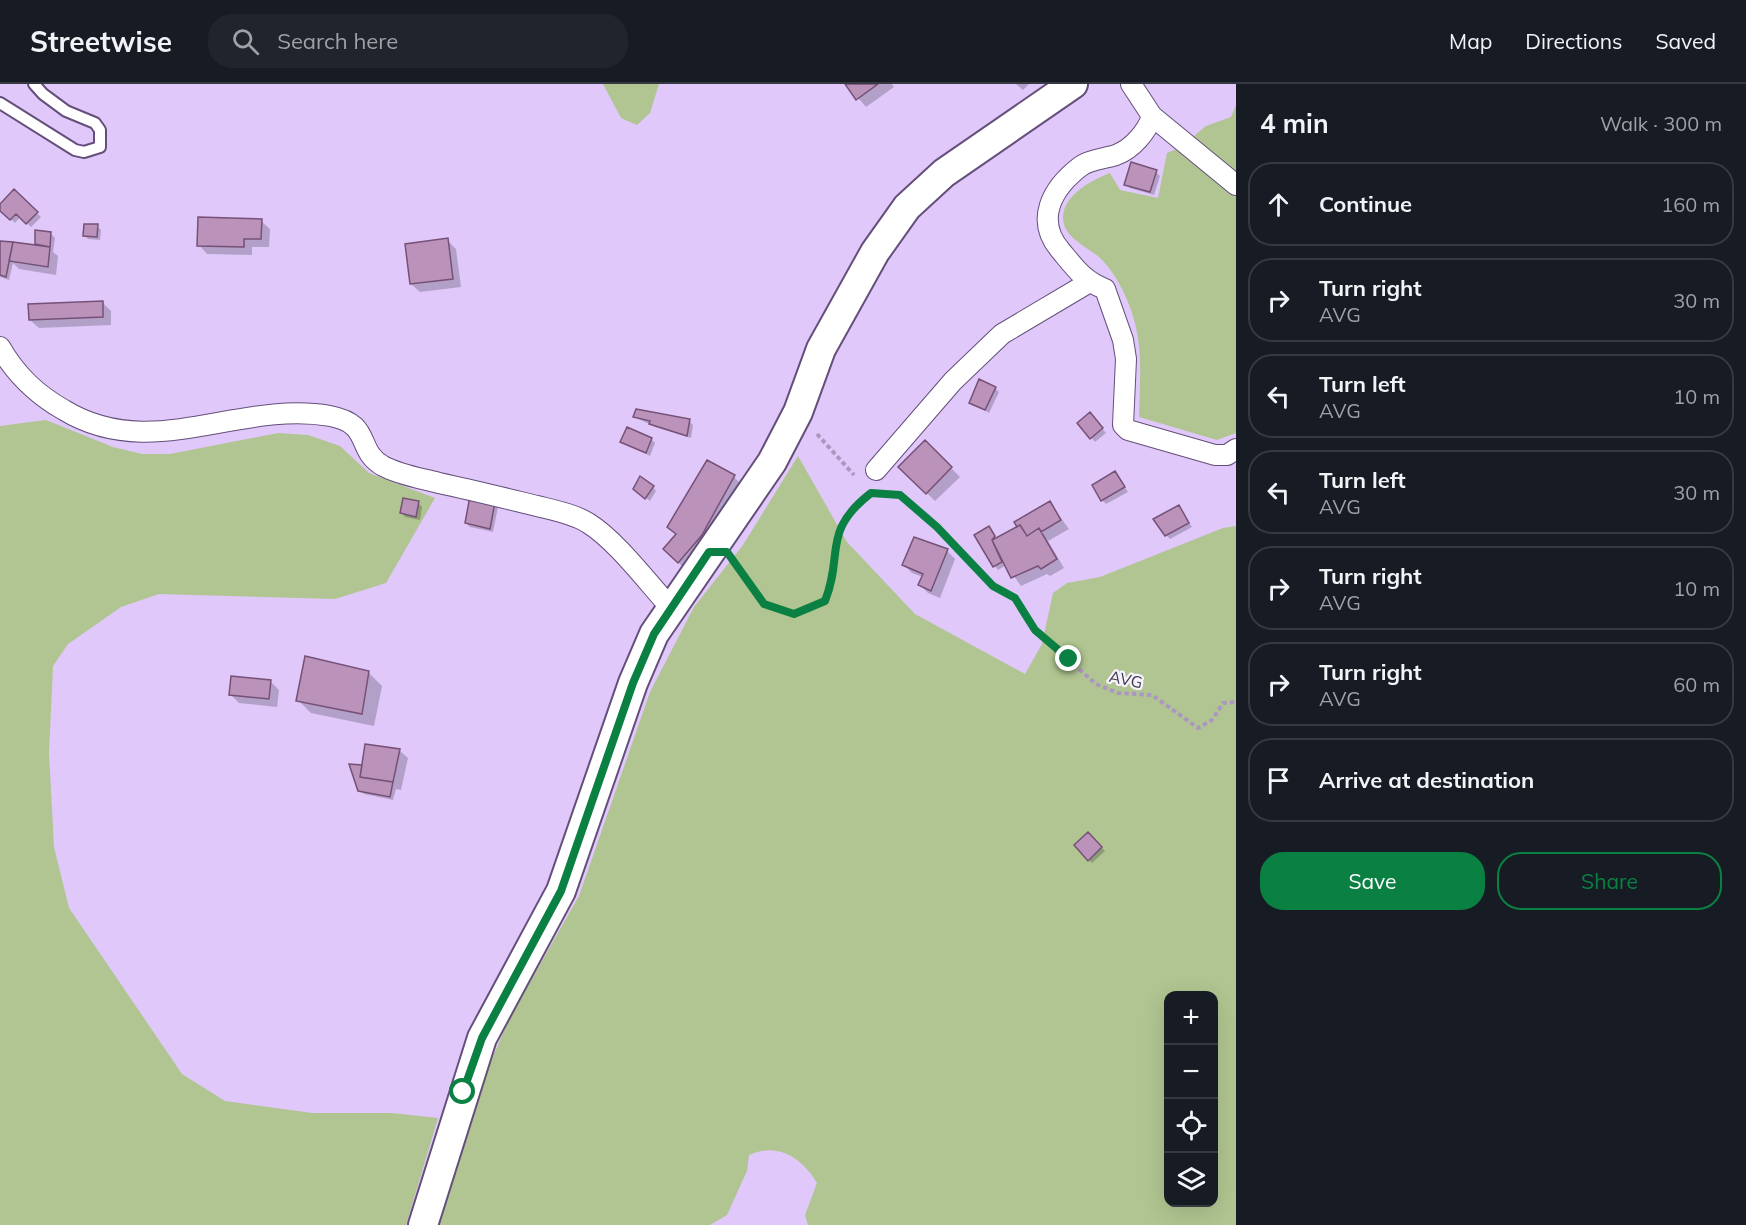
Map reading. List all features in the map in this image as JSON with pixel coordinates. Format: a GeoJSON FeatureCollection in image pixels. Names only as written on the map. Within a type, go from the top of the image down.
{"type":"FeatureCollection","features":[{"type":"Feature","properties":{"kind":"main road"},"geometry":{"type":"LineString","coordinates":[[423,1225],[482,1038],[561,891],[633,683],[654,634],[772,462],[798,412],[821,349],[875,252],[907,207],[944,173],[1073,84]]}},
{"type":"Feature","properties":{"kind":"street"},"geometry":{"type":"LineString","coordinates":[[1131,84],[1152,116],[1236,185]]}},
{"type":"Feature","properties":{"kind":"street"},"geometry":{"type":"LineString","coordinates":[[1152,116],[1143,134],[1121,153],[1082,165],[1054,194],[1047,209],[1046,222],[1050,237],[1088,283],[1105,289],[1123,340],[1127,375],[1121,417],[1123,425],[1128,430],[1215,456],[1227,455],[1236,449]]}},
{"type":"Feature","properties":{"kind":"street"},"geometry":{"type":"LineString","coordinates":[[870,477],[953,381],[1002,334],[1088,283]]}},
{"type":"Feature","properties":{"kind":"street"},"geometry":{"type":"LineString","coordinates":[[0,347],[31,388],[84,423],[110,430],[144,433],[171,432],[267,414],[313,414],[350,422],[358,428],[370,457],[399,473],[543,508],[588,522],[604,535],[671,608]]}},
{"type":"Feature","properties":{"kind":"lane"},"geometry":{"type":"LineString","coordinates":[[0,103],[75,150],[84,152],[100,147],[100,130],[95,123],[66,111],[43,94],[34,84]]}},
{"type":"Feature","properties":{"kind":"path"},"geometry":{"type":"LineString","coordinates":[[798,412],[856,477]]}},
{"type":"Feature","properties":{"kind":"path"},"geometry":{"type":"LineString","coordinates":[[709,552],[727,552],[764,604],[794,614],[825,601],[832,583],[834,543],[851,509],[871,493],[870,477]]}},
{"type":"Feature","properties":{"kind":"path","name":"AVG"},"geometry":{"type":"LineString","coordinates":[[871,493],[900,495],[937,527],[993,586],[1015,598],[1035,630],[1096,684],[1118,693],[1152,696],[1198,728],[1212,720],[1223,703],[1236,702]]}},
{"type":"Feature","properties":{"kind":"green space"},"geometry":{"type":"Polygon","coordinates":[[[603,84],[659,84],[650,113],[637,125],[621,118],[603,84]]]}},
{"type":"Feature","properties":{"kind":"green space"},"geometry":{"type":"Polygon","coordinates":[[[1236,105],[1236,433],[1217,440],[1139,417],[1140,353],[1130,307],[1109,268],[1099,257],[1071,236],[1064,225],[1063,218],[1064,210],[1073,196],[1087,184],[1110,173],[1120,190],[1158,198],[1167,153],[1181,147],[1206,126],[1231,117],[1236,105]]]}},
{"type":"Feature","properties":{"kind":"green space"},"geometry":{"type":"Polygon","coordinates":[[[46,420],[113,447],[142,454],[170,454],[278,433],[308,435],[340,446],[369,473],[435,498],[386,583],[335,599],[159,594],[121,607],[68,644],[53,666],[49,753],[54,847],[69,908],[182,1074],[225,1101],[312,1113],[392,1113],[438,1118],[406,1225],[0,1225],[0,426],[46,420]]]}},
{"type":"Feature","properties":{"kind":"green space"},"geometry":{"type":"Polygon","coordinates":[[[798,456],[847,542],[915,614],[1025,674],[1042,644],[1053,593],[1067,583],[1100,577],[1223,528],[1236,526],[1236,1225],[808,1225],[805,1215],[817,1183],[797,1160],[770,1150],[749,1155],[747,1171],[727,1215],[710,1225],[439,1225],[489,1066],[510,1017],[579,896],[650,692],[694,607],[743,545],[798,456]]]}},
{"type":"Feature","properties":{"kind":"building"},"geometry":{"type":"Polygon","coordinates":[[[845,84],[878,84],[856,100],[845,84]]]}},
{"type":"Feature","properties":{"kind":"building"},"geometry":{"type":"Polygon","coordinates":[[[1131,162],[1157,170],[1150,192],[1124,185],[1131,162]]]}},
{"type":"Feature","properties":{"kind":"building"},"geometry":{"type":"Polygon","coordinates":[[[14,189],[38,212],[26,224],[16,214],[10,220],[0,211],[0,204],[14,189]]]}},
{"type":"Feature","properties":{"kind":"building"},"geometry":{"type":"Polygon","coordinates":[[[198,217],[262,219],[261,239],[244,239],[244,247],[197,246],[198,217]]]}},
{"type":"Feature","properties":{"kind":"building"},"geometry":{"type":"Polygon","coordinates":[[[84,224],[98,224],[97,237],[83,236],[84,224]]]}},
{"type":"Feature","properties":{"kind":"building"},"geometry":{"type":"Polygon","coordinates":[[[35,230],[51,232],[50,247],[35,244],[35,230]]]}},
{"type":"Feature","properties":{"kind":"building"},"geometry":{"type":"Polygon","coordinates":[[[448,238],[453,279],[410,284],[405,244],[448,238]]]}},
{"type":"Feature","properties":{"kind":"building"},"geometry":{"type":"Polygon","coordinates":[[[0,241],[13,242],[6,277],[0,275],[0,241]]]}},
{"type":"Feature","properties":{"kind":"building"},"geometry":{"type":"Polygon","coordinates":[[[13,242],[50,247],[48,267],[9,261],[13,242]]]}},
{"type":"Feature","properties":{"kind":"building"},"geometry":{"type":"Polygon","coordinates":[[[103,301],[103,317],[29,320],[28,304],[103,301]]]}},
{"type":"Feature","properties":{"kind":"building"},"geometry":{"type":"Polygon","coordinates":[[[979,379],[996,387],[985,410],[969,403],[979,379]]]}},
{"type":"Feature","properties":{"kind":"building"},"geometry":{"type":"Polygon","coordinates":[[[636,409],[690,419],[687,436],[649,424],[650,421],[633,417],[636,409]]]}},
{"type":"Feature","properties":{"kind":"building"},"geometry":{"type":"Polygon","coordinates":[[[1090,412],[1103,428],[1090,439],[1077,423],[1090,412]]]}},
{"type":"Feature","properties":{"kind":"building"},"geometry":{"type":"Polygon","coordinates":[[[627,427],[652,438],[646,453],[620,442],[627,427]]]}},
{"type":"Feature","properties":{"kind":"building"},"geometry":{"type":"Polygon","coordinates":[[[925,440],[952,467],[926,494],[898,467],[925,440]]]}},
{"type":"Feature","properties":{"kind":"building"},"geometry":{"type":"Polygon","coordinates":[[[707,460],[735,475],[702,535],[678,563],[663,549],[676,534],[667,527],[707,460]]]}},
{"type":"Feature","properties":{"kind":"building"},"geometry":{"type":"Polygon","coordinates":[[[1115,471],[1125,487],[1101,501],[1092,485],[1115,471]]]}},
{"type":"Feature","properties":{"kind":"building"},"geometry":{"type":"Polygon","coordinates":[[[640,476],[654,486],[645,499],[633,489],[640,476]]]}},
{"type":"Feature","properties":{"kind":"building"},"geometry":{"type":"Polygon","coordinates":[[[470,496],[495,502],[490,529],[465,523],[470,496]]]}},
{"type":"Feature","properties":{"kind":"building"},"geometry":{"type":"Polygon","coordinates":[[[403,498],[419,501],[416,517],[400,513],[403,498]]]}},
{"type":"Feature","properties":{"kind":"building"},"geometry":{"type":"Polygon","coordinates":[[[1050,501],[1061,520],[1041,532],[1039,528],[1027,536],[1020,525],[1017,527],[1014,522],[1050,501]]]}},
{"type":"Feature","properties":{"kind":"building"},"geometry":{"type":"Polygon","coordinates":[[[1179,505],[1189,523],[1165,536],[1153,519],[1179,505]]]}},
{"type":"Feature","properties":{"kind":"building"},"geometry":{"type":"Polygon","coordinates":[[[1020,525],[1027,536],[1039,528],[1057,559],[1041,569],[1038,566],[1011,578],[992,540],[1020,525]]]}},
{"type":"Feature","properties":{"kind":"building"},"geometry":{"type":"Polygon","coordinates":[[[989,526],[995,536],[992,540],[1002,562],[993,567],[974,535],[989,526]]]}},
{"type":"Feature","properties":{"kind":"building"},"geometry":{"type":"Polygon","coordinates":[[[914,537],[948,549],[931,591],[918,585],[923,574],[902,565],[914,537]]]}},
{"type":"Feature","properties":{"kind":"building"},"geometry":{"type":"Polygon","coordinates":[[[305,656],[369,671],[362,714],[296,701],[305,656]]]}},
{"type":"Feature","properties":{"kind":"building"},"geometry":{"type":"Polygon","coordinates":[[[231,676],[271,680],[269,699],[229,695],[231,676]]]}},
{"type":"Feature","properties":{"kind":"building"},"geometry":{"type":"Polygon","coordinates":[[[365,744],[400,749],[393,782],[360,777],[365,744]]]}},
{"type":"Feature","properties":{"kind":"building"},"geometry":{"type":"Polygon","coordinates":[[[349,764],[362,765],[360,777],[393,782],[390,797],[358,791],[349,764]]]}},
{"type":"Feature","properties":{"kind":"building"},"geometry":{"type":"Polygon","coordinates":[[[1088,832],[1102,847],[1088,861],[1074,845],[1088,832]]]}},
{"type":"Feature","properties":{"kind":"route"},"geometry":{"type":"LineString","coordinates":[[463,1092],[482,1038],[561,891],[582,838],[633,683],[654,634],[709,552],[727,552],[764,604],[794,614],[825,601],[832,583],[834,543],[851,509],[871,493],[900,495],[937,527],[993,586],[1015,598],[1035,630],[1069,659]]}}]}
